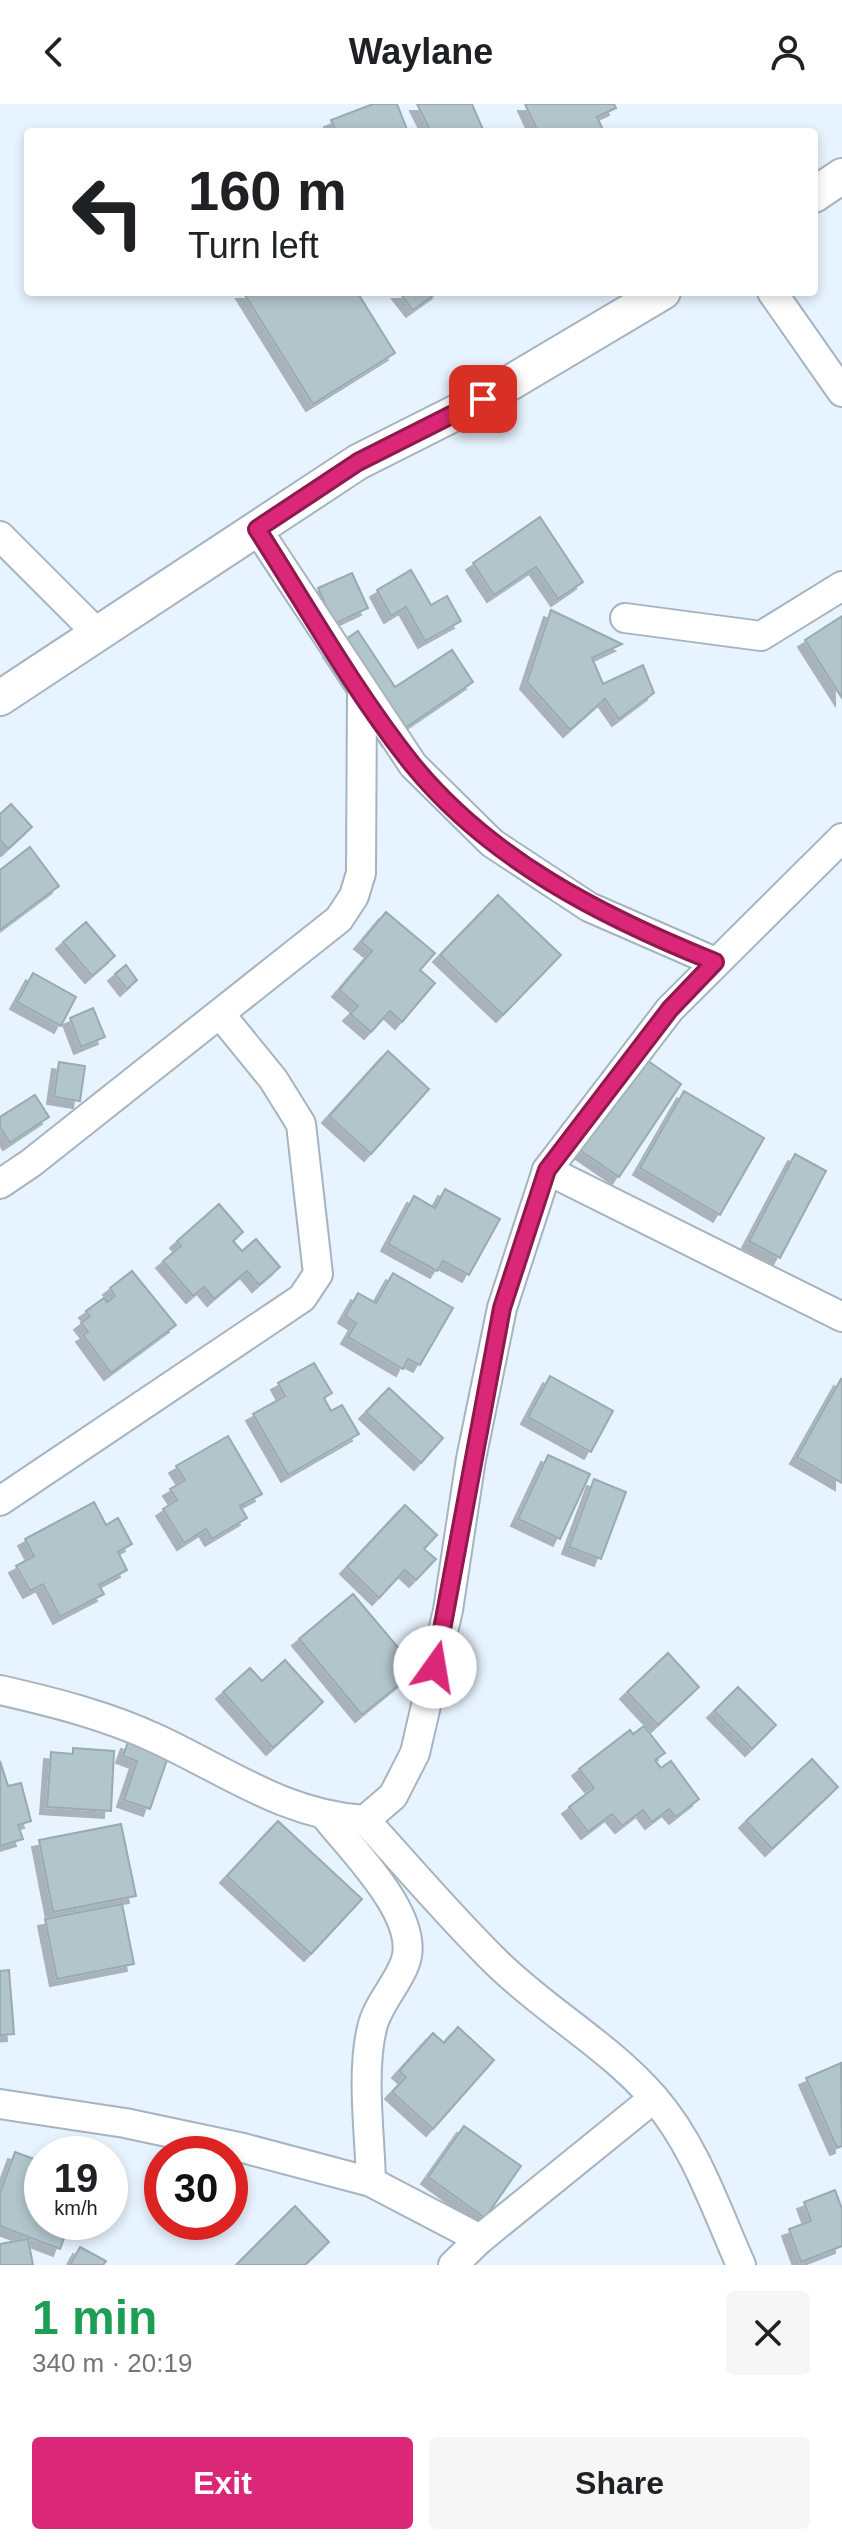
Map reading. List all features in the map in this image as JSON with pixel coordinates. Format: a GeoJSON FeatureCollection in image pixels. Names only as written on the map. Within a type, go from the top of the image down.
{"type":"FeatureCollection","features":[{"type":"Feature","properties":{"kind":"street"},"geometry":{"type":"LineString","coordinates":[[818,192],[842,176]]}},
{"type":"Feature","properties":{"kind":"street"},"geometry":{"type":"LineString","coordinates":[[0,698],[358,462],[483,399],[656,296]]}},
{"type":"Feature","properties":{"kind":"street"},"geometry":{"type":"LineString","coordinates":[[775,296],[842,392]]}},
{"type":"Feature","properties":{"kind":"street"},"geometry":{"type":"LineString","coordinates":[[257,529],[362,693],[413,765],[492,843],[589,907],[715,962]]}},
{"type":"Feature","properties":{"kind":"street"},"geometry":{"type":"LineString","coordinates":[[0,536],[98,634]]}},
{"type":"Feature","properties":{"kind":"street"},"geometry":{"type":"LineString","coordinates":[[625,618],[761,636],[842,586]]}},
{"type":"Feature","properties":{"kind":"street"},"geometry":{"type":"LineString","coordinates":[[0,1184],[31,1163],[339,919],[354,896],[361,873],[362,693]]}},
{"type":"Feature","properties":{"kind":"street"},"geometry":{"type":"LineString","coordinates":[[0,1690],[57,1703],[155,1738],[265,1795],[327,1818],[365,1820],[393,1796],[415,1753],[448,1610],[471,1459],[502,1308],[547,1170],[670,1009],[842,838]]}},
{"type":"Feature","properties":{"kind":"street"},"geometry":{"type":"LineString","coordinates":[[0,1501],[302,1298],[318,1274],[301,1124],[273,1079],[220,1014]]}},
{"type":"Feature","properties":{"kind":"street"},"geometry":{"type":"LineString","coordinates":[[547,1170],[842,1317]]}},
{"type":"Feature","properties":{"kind":"street"},"geometry":{"type":"LineString","coordinates":[[327,1818],[396,1907],[407,1930],[406,1961],[372,2027],[368,2058],[371,2182]]}},
{"type":"Feature","properties":{"kind":"street"},"geometry":{"type":"LineString","coordinates":[[365,1820],[497,1963],[555,2015],[609,2055],[654,2098],[684,2139],[741,2265]]}},
{"type":"Feature","properties":{"kind":"street"},"geometry":{"type":"LineString","coordinates":[[453,2265],[480,2239],[654,2098]]}},
{"type":"Feature","properties":{"kind":"street"},"geometry":{"type":"LineString","coordinates":[[0,2104],[140,2126],[243,2148],[371,2182],[480,2239]]}},
{"type":"Feature","properties":{"kind":"building"},"geometry":{"type":"Polygon","coordinates":[[[373,104],[397,104],[406,128],[334,128],[331,120],[373,104]]]}},
{"type":"Feature","properties":{"kind":"building"},"geometry":{"type":"Polygon","coordinates":[[[417,104],[472,104],[482,128],[429,128],[417,104]]]}},
{"type":"Feature","properties":{"kind":"building"},"geometry":{"type":"Polygon","coordinates":[[[525,104],[614,104],[616,108],[597,117],[602,128],[536,128],[525,104]]]}},
{"type":"Feature","properties":{"kind":"building"},"geometry":{"type":"Polygon","coordinates":[[[246,296],[359,296],[395,353],[313,404],[246,296]]]}},
{"type":"Feature","properties":{"kind":"building"},"geometry":{"type":"Polygon","coordinates":[[[402,296],[432,296],[413,310],[402,296]]]}},
{"type":"Feature","properties":{"kind":"building"},"geometry":{"type":"Polygon","coordinates":[[[540,517],[583,582],[558,599],[536,567],[494,595],[473,563],[540,517]]]}},
{"type":"Feature","properties":{"kind":"building"},"geometry":{"type":"Polygon","coordinates":[[[411,570],[431,605],[447,596],[461,621],[425,641],[406,607],[391,616],[377,590],[411,570]]]}},
{"type":"Feature","properties":{"kind":"building"},"geometry":{"type":"Polygon","coordinates":[[[352,573],[368,608],[334,624],[318,588],[352,573]]]}},
{"type":"Feature","properties":{"kind":"building"},"geometry":{"type":"Polygon","coordinates":[[[551,610],[622,644],[592,658],[603,684],[643,665],[654,693],[619,719],[605,699],[570,730],[527,682],[551,610]]]}},
{"type":"Feature","properties":{"kind":"building"},"geometry":{"type":"Polygon","coordinates":[[[842,616],[842,698],[805,640],[842,616]]]}},
{"type":"Feature","properties":{"kind":"building"},"geometry":{"type":"Polygon","coordinates":[[[358,631],[395,687],[452,650],[473,682],[389,739],[330,650],[358,631]]]}},
{"type":"Feature","properties":{"kind":"building"},"geometry":{"type":"Polygon","coordinates":[[[11,804],[32,827],[8,849],[0,840],[0,814],[11,804]]]}},
{"type":"Feature","properties":{"kind":"building"},"geometry":{"type":"Polygon","coordinates":[[[30,847],[59,886],[0,930],[0,870],[30,847]]]}},
{"type":"Feature","properties":{"kind":"building"},"geometry":{"type":"Polygon","coordinates":[[[498,895],[561,955],[503,1015],[440,955],[498,895]]]}},
{"type":"Feature","properties":{"kind":"building"},"geometry":{"type":"Polygon","coordinates":[[[386,912],[435,953],[420,970],[435,983],[402,1022],[390,1011],[371,1032],[350,1014],[358,1006],[339,990],[372,951],[361,942],[386,912]]]}},
{"type":"Feature","properties":{"kind":"building"},"geometry":{"type":"Polygon","coordinates":[[[86,922],[115,956],[92,976],[63,942],[86,922]]]}},
{"type":"Feature","properties":{"kind":"building"},"geometry":{"type":"Polygon","coordinates":[[[126,965],[137,980],[127,989],[115,974],[126,965]]]}},
{"type":"Feature","properties":{"kind":"building"},"geometry":{"type":"Polygon","coordinates":[[[33,973],[76,997],[61,1026],[17,1002],[33,973]]]}},
{"type":"Feature","properties":{"kind":"building"},"geometry":{"type":"Polygon","coordinates":[[[93,1008],[105,1037],[81,1047],[70,1018],[93,1008]]]}},
{"type":"Feature","properties":{"kind":"building"},"geometry":{"type":"Polygon","coordinates":[[[388,1051],[429,1089],[371,1154],[329,1116],[388,1051]]]}},
{"type":"Feature","properties":{"kind":"building"},"geometry":{"type":"Polygon","coordinates":[[[641,1056],[681,1084],[619,1177],[578,1149],[641,1056]]]}},
{"type":"Feature","properties":{"kind":"building"},"geometry":{"type":"Polygon","coordinates":[[[59,1062],[85,1066],[80,1101],[54,1097],[59,1062]]]}},
{"type":"Feature","properties":{"kind":"building"},"geometry":{"type":"Polygon","coordinates":[[[684,1091],[764,1138],[720,1215],[640,1168],[684,1091]]]}},
{"type":"Feature","properties":{"kind":"building"},"geometry":{"type":"Polygon","coordinates":[[[35,1095],[49,1117],[10,1143],[0,1127],[0,1117],[35,1095]]]}},
{"type":"Feature","properties":{"kind":"building"},"geometry":{"type":"Polygon","coordinates":[[[795,1154],[826,1171],[780,1258],[749,1241],[795,1154]]]}},
{"type":"Feature","properties":{"kind":"building"},"geometry":{"type":"Polygon","coordinates":[[[445,1189],[500,1219],[469,1275],[443,1261],[437,1271],[388,1244],[414,1196],[435,1208],[445,1189]]]}},
{"type":"Feature","properties":{"kind":"building"},"geometry":{"type":"Polygon","coordinates":[[[219,1204],[243,1232],[233,1241],[242,1251],[256,1239],[280,1267],[259,1285],[247,1271],[214,1299],[204,1287],[193,1296],[163,1261],[181,1246],[177,1241],[219,1204]]]}},
{"type":"Feature","properties":{"kind":"building"},"geometry":{"type":"Polygon","coordinates":[[[132,1271],[176,1325],[111,1373],[83,1335],[88,1332],[81,1323],[90,1316],[86,1311],[104,1298],[107,1302],[115,1296],[110,1288],[132,1271]]]}},
{"type":"Feature","properties":{"kind":"building"},"geometry":{"type":"Polygon","coordinates":[[[393,1273],[453,1308],[420,1365],[408,1359],[403,1369],[348,1337],[356,1323],[345,1316],[358,1293],[376,1303],[393,1273]]]}},
{"type":"Feature","properties":{"kind":"building"},"geometry":{"type":"Polygon","coordinates":[[[314,1363],[332,1393],[324,1398],[331,1411],[342,1405],[359,1434],[288,1475],[253,1414],[285,1396],[278,1383],[314,1363]]]}},
{"type":"Feature","properties":{"kind":"building"},"geometry":{"type":"Polygon","coordinates":[[[550,1376],[613,1411],[591,1452],[528,1417],[550,1376]]]}},
{"type":"Feature","properties":{"kind":"building"},"geometry":{"type":"Polygon","coordinates":[[[842,1380],[842,1483],[797,1457],[842,1380]]]}},
{"type":"Feature","properties":{"kind":"building"},"geometry":{"type":"Polygon","coordinates":[[[389,1388],[443,1438],[421,1463],[366,1412],[389,1388]]]}},
{"type":"Feature","properties":{"kind":"building"},"geometry":{"type":"Polygon","coordinates":[[[228,1436],[262,1494],[240,1506],[247,1518],[212,1539],[206,1529],[184,1543],[163,1509],[177,1500],[170,1489],[185,1480],[176,1466],[228,1436]]]}},
{"type":"Feature","properties":{"kind":"building"},"geometry":{"type":"Polygon","coordinates":[[[548,1455],[590,1474],[560,1539],[518,1519],[548,1455]]]}},
{"type":"Feature","properties":{"kind":"building"},"geometry":{"type":"Polygon","coordinates":[[[594,1479],[626,1492],[601,1559],[569,1547],[594,1479]]]}},
{"type":"Feature","properties":{"kind":"building"},"geometry":{"type":"Polygon","coordinates":[[[94,1502],[106,1525],[118,1518],[132,1544],[118,1552],[127,1570],[99,1585],[104,1594],[60,1617],[43,1584],[30,1591],[16,1566],[34,1556],[25,1539],[94,1502]]]}},
{"type":"Feature","properties":{"kind":"building"},"geometry":{"type":"Polygon","coordinates":[[[405,1505],[437,1535],[424,1549],[436,1559],[416,1580],[405,1570],[379,1598],[347,1567],[405,1505]]]}},
{"type":"Feature","properties":{"kind":"building"},"geometry":{"type":"Polygon","coordinates":[[[353,1594],[417,1670],[362,1715],[299,1639],[353,1594]]]}},
{"type":"Feature","properties":{"kind":"building"},"geometry":{"type":"Polygon","coordinates":[[[668,1653],[699,1687],[658,1725],[627,1692],[668,1653]]]}},
{"type":"Feature","properties":{"kind":"building"},"geometry":{"type":"Polygon","coordinates":[[[285,1660],[323,1702],[273,1748],[223,1692],[250,1668],[262,1681],[285,1660]]]}},
{"type":"Feature","properties":{"kind":"building"},"geometry":{"type":"Polygon","coordinates":[[[738,1687],[776,1725],[752,1749],[714,1711],[738,1687]]]}},
{"type":"Feature","properties":{"kind":"building"},"geometry":{"type":"Polygon","coordinates":[[[644,1726],[665,1753],[655,1760],[661,1768],[671,1761],[699,1799],[676,1817],[669,1809],[652,1822],[643,1810],[622,1826],[612,1814],[588,1832],[569,1807],[594,1788],[579,1769],[630,1730],[633,1734],[644,1726]]]}},
{"type":"Feature","properties":{"kind":"building"},"geometry":{"type":"Polygon","coordinates":[[[128,1742],[168,1757],[150,1809],[124,1800],[137,1761],[123,1756],[128,1742]]]}},
{"type":"Feature","properties":{"kind":"building"},"geometry":{"type":"Polygon","coordinates":[[[73,1748],[114,1751],[111,1811],[47,1807],[51,1752],[73,1754],[73,1748]]]}},
{"type":"Feature","properties":{"kind":"building"},"geometry":{"type":"Polygon","coordinates":[[[812,1759],[838,1787],[772,1849],[746,1821],[812,1759]]]}},
{"type":"Feature","properties":{"kind":"building"},"geometry":{"type":"Polygon","coordinates":[[[0,1761],[8,1786],[21,1783],[31,1821],[18,1825],[23,1839],[0,1846],[0,1761]]]}},
{"type":"Feature","properties":{"kind":"building"},"geometry":{"type":"Polygon","coordinates":[[[278,1821],[362,1899],[311,1954],[227,1876],[278,1821]]]}},
{"type":"Feature","properties":{"kind":"building"},"geometry":{"type":"Polygon","coordinates":[[[121,1824],[136,1896],[53,1912],[39,1840],[121,1824]]]}},
{"type":"Feature","properties":{"kind":"building"},"geometry":{"type":"Polygon","coordinates":[[[122,1904],[134,1964],[57,1979],[45,1919],[122,1904]]]}},
{"type":"Feature","properties":{"kind":"building"},"geometry":{"type":"Polygon","coordinates":[[[9,1970],[14,2034],[0,2035],[0,1971],[9,1970]]]}},
{"type":"Feature","properties":{"kind":"building"},"geometry":{"type":"Polygon","coordinates":[[[458,2027],[494,2060],[433,2129],[392,2092],[406,2077],[399,2071],[433,2033],[444,2043],[458,2027]]]}},
{"type":"Feature","properties":{"kind":"building"},"geometry":{"type":"Polygon","coordinates":[[[841,2063],[842,2146],[837,2148],[806,2078],[841,2063]]]}},
{"type":"Feature","properties":{"kind":"building"},"geometry":{"type":"Polygon","coordinates":[[[464,2126],[521,2166],[485,2218],[428,2177],[464,2126]]]}},
{"type":"Feature","properties":{"kind":"building"},"geometry":{"type":"Polygon","coordinates":[[[15,2152],[24,2155],[24,2235],[0,2226],[0,2193],[15,2152]]]}},
{"type":"Feature","properties":{"kind":"building"},"geometry":{"type":"Polygon","coordinates":[[[835,2190],[842,2209],[842,2246],[801,2262],[789,2229],[811,2221],[804,2202],[835,2190]]]}},
{"type":"Feature","properties":{"kind":"building"},"geometry":{"type":"Polygon","coordinates":[[[295,2206],[329,2242],[305,2265],[236,2265],[295,2206]]]}},
{"type":"Feature","properties":{"kind":"building"},"geometry":{"type":"Polygon","coordinates":[[[28,2240],[33,2265],[0,2265],[0,2244],[28,2240]]]}},
{"type":"Feature","properties":{"kind":"building"},"geometry":{"type":"Polygon","coordinates":[[[37,2240],[63,2240],[60,2249],[37,2240]]]}},
{"type":"Feature","properties":{"kind":"building"},"geometry":{"type":"Polygon","coordinates":[[[80,2247],[106,2261],[103,2265],[70,2265],[80,2247]]]}},
{"type":"Feature","properties":{"kind":"route"},"geometry":{"type":"LineString","coordinates":[[435,1667],[448,1610],[471,1459],[502,1308],[547,1170],[670,1009],[715,962],[589,907],[492,843],[413,765],[362,693],[257,529],[358,462],[483,399]]}}]}
